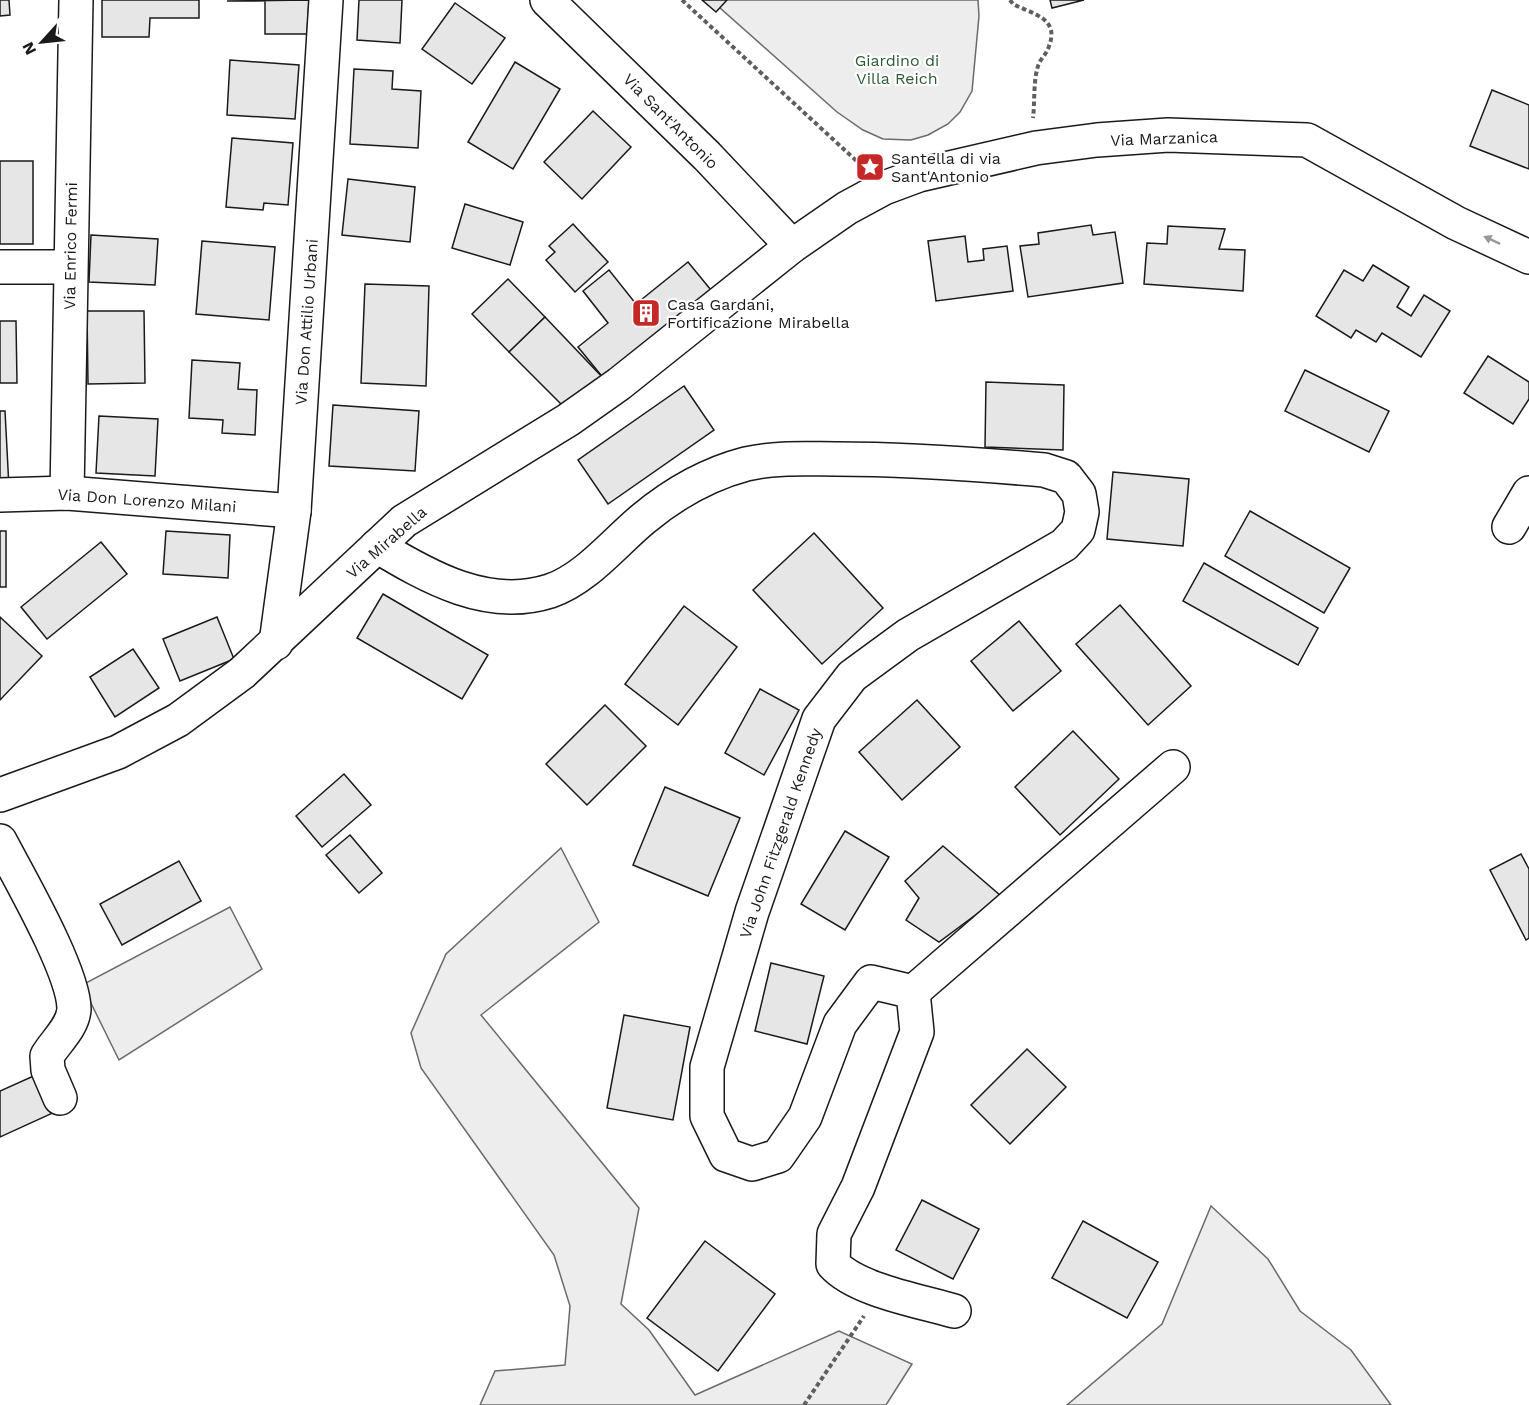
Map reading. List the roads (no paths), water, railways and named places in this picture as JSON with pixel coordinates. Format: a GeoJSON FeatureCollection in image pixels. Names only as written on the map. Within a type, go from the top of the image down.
{"type":"FeatureCollection","features":[{"type":"Feature","properties":{"kind":"street","name":"Via Enrico Fermi"},"geometry":{"type":"LineString","coordinates":[[67,493],[76,0]]}},
{"type":"Feature","properties":{"kind":"street","name":"Via Don Attilio Urbani"},"geometry":{"type":"LineString","coordinates":[[276,643],[294,511],[326,0]]}},
{"type":"Feature","properties":{"kind":"street","name":"Via Sant'Antonio"},"geometry":{"type":"LineString","coordinates":[[547,0],[707,156],[792,246]]}},
{"type":"Feature","properties":{"kind":"street","name":"Via Marzanica"},"geometry":{"type":"LineString","coordinates":[[792,246],[847,208],[884,188],[919,175],[1036,148],[1168,135],[1306,140],[1456,222],[1529,257]]}},
{"type":"Feature","properties":{"kind":"street","name":"Via Mirabella"},"geometry":{"type":"LineString","coordinates":[[0,795],[118,752],[178,720],[242,673],[404,521],[568,420],[619,384],[792,246]]}},
{"type":"Feature","properties":{"kind":"street"},"geometry":{"type":"LineString","coordinates":[[0,267],[70,267]]}},
{"type":"Feature","properties":{"kind":"street","name":"Via John Fitzgerald Kennedy"},"geometry":{"type":"LineString","coordinates":[[376,546],[415,570],[454,587],[488,595],[516,597],[551,591],[579,574],[644,518],[674,496],[709,476],[747,464],[805,459],[890,459],[1044,470],[1066,477],[1079,494],[1082,512],[1078,530],[1064,545],[908,635],[852,676],[819,718],[752,912],[707,1067],[707,1116],[726,1155],[752,1164],[778,1156],[805,1117],[840,1024],[871,982],[914,992]]}},
{"type":"Feature","properties":{"kind":"street","name":"Via Don Lorenzo Milani"},"geometry":{"type":"LineString","coordinates":[[0,495],[67,493],[294,511]]}},
{"type":"Feature","properties":{"kind":"street"},"geometry":{"type":"LineString","coordinates":[[1509,527],[1529,493]]}},
{"type":"Feature","properties":{"kind":"street"},"geometry":{"type":"LineString","coordinates":[[954,1311],[878,1288],[841,1273],[833,1264],[834,1234],[858,1187],[917,1032],[914,992],[1173,767]]}},
{"type":"Feature","properties":{"kind":"street"},"geometry":{"type":"LineString","coordinates":[[0,841],[66,974],[72,996],[74,1010],[70,1025],[47,1056],[48,1070],[60,1098]]}},
{"type":"Feature","properties":{"kind":"place","name":"Santella di via Sant'Antonio"},"geometry":{"type":"Point","coordinates":[870,167]}},
{"type":"Feature","properties":{"kind":"place","name":"Casa Gardani, Fortificazione Mirabella"},"geometry":{"type":"Point","coordinates":[646,313]}},
{"type":"Feature","properties":{"kind":"park label","name":"Giardino di Villa Reich"},"geometry":{"type":"Point","coordinates":[897,69]}}]}
